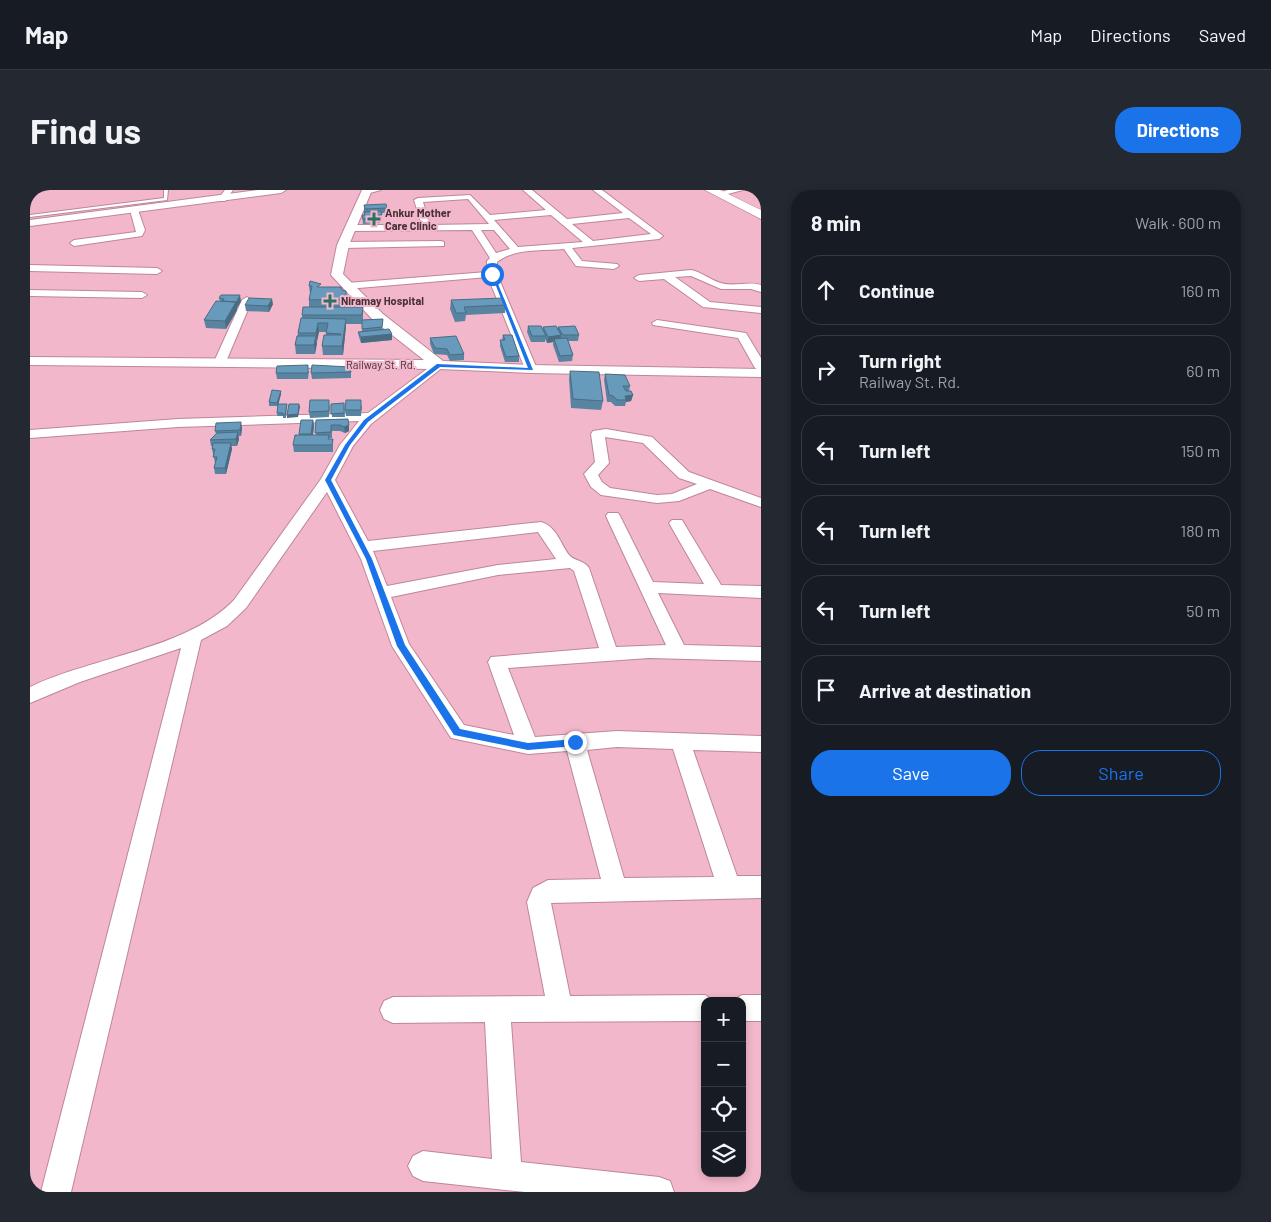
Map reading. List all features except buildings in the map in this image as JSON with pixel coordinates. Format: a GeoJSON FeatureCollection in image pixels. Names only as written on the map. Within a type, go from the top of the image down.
{"type":"FeatureCollection","features":[{"type":"Feature","properties":{"kind":"main road"},"geometry":{"type":"LineString","coordinates":[[715,192],[761,215]]}},
{"type":"Feature","properties":{"kind":"street"},"geometry":{"type":"LineString","coordinates":[[222,199],[229,190]]}},
{"type":"Feature","properties":{"kind":"street"},"geometry":{"type":"LineString","coordinates":[[30,223],[281,190]]}},
{"type":"Feature","properties":{"kind":"street"},"geometry":{"type":"LineString","coordinates":[[527,190],[592,244]]}},
{"type":"Feature","properties":{"kind":"street"},"geometry":{"type":"LineString","coordinates":[[531,369],[492,274],[492,261],[516,250],[659,236],[597,190]]}},
{"type":"Feature","properties":{"kind":"street"},"geometry":{"type":"LineString","coordinates":[[715,192],[739,190]]}},
{"type":"Feature","properties":{"kind":"street"},"geometry":{"type":"LineString","coordinates":[[30,696],[68,679],[193,637],[224,620],[233,612],[328,480],[348,445],[371,417],[439,365],[378,317],[337,276],[343,245],[370,191]]}},
{"type":"Feature","properties":{"kind":"street"},"geometry":{"type":"LineString","coordinates":[[444,256],[441,244],[423,215],[418,200],[467,194],[516,250]]}},
{"type":"Feature","properties":{"kind":"street"},"geometry":{"type":"LineString","coordinates":[[74,243],[139,234],[141,230],[134,210]]}},
{"type":"Feature","properties":{"kind":"street"},"geometry":{"type":"LineString","coordinates":[[487,218],[553,212]]}},
{"type":"Feature","properties":{"kind":"street"},"geometry":{"type":"LineString","coordinates":[[413,215],[423,215]]}},
{"type":"Feature","properties":{"kind":"street"},"geometry":{"type":"LineString","coordinates":[[564,222],[631,215]]}},
{"type":"Feature","properties":{"kind":"street"},"geometry":{"type":"LineString","coordinates":[[357,220],[432,228],[495,227]]}},
{"type":"Feature","properties":{"kind":"street"},"geometry":{"type":"LineString","coordinates":[[475,227],[495,258]]}},
{"type":"Feature","properties":{"kind":"street"},"geometry":{"type":"LineString","coordinates":[[343,245],[441,244]]}},
{"type":"Feature","properties":{"kind":"street"},"geometry":{"type":"LineString","coordinates":[[566,246],[579,264],[614,266]]}},
{"type":"Feature","properties":{"kind":"street"},"geometry":{"type":"LineString","coordinates":[[30,268],[157,271]]}},
{"type":"Feature","properties":{"kind":"street"},"geometry":{"type":"LineString","coordinates":[[639,278],[695,273],[721,286],[751,285],[761,289]]}},
{"type":"Feature","properties":{"kind":"street"},"geometry":{"type":"LineString","coordinates":[[347,286],[492,274]]}},
{"type":"Feature","properties":{"kind":"street"},"geometry":{"type":"LineString","coordinates":[[665,275],[707,305],[720,308],[761,310]]}},
{"type":"Feature","properties":{"kind":"street"},"geometry":{"type":"LineString","coordinates":[[30,293],[142,295]]}},
{"type":"Feature","properties":{"kind":"street"},"geometry":{"type":"LineString","coordinates":[[220,364],[247,300]]}},
{"type":"Feature","properties":{"kind":"street"},"geometry":{"type":"LineString","coordinates":[[657,323],[748,336],[761,368]]}},
{"type":"Feature","properties":{"kind":"street","name":"Railway St. Rd."},"geometry":{"type":"LineString","coordinates":[[30,361],[439,365],[531,369],[761,373]]}},
{"type":"Feature","properties":{"kind":"street"},"geometry":{"type":"LineString","coordinates":[[30,434],[178,423],[371,417]]}},
{"type":"Feature","properties":{"kind":"street"},"geometry":{"type":"LineString","coordinates":[[708,485],[674,498],[663,500],[606,492],[596,484],[592,474],[602,463],[598,434],[606,433],[647,440],[684,475],[761,503]]}},
{"type":"Feature","properties":{"kind":"street"},"geometry":{"type":"LineString","coordinates":[[328,480],[363,547],[401,646],[458,732],[528,746],[617,739],[761,744]]}},
{"type":"Feature","properties":{"kind":"street"},"geometry":{"type":"LineString","coordinates":[[613,516],[678,652]]}},
{"type":"Feature","properties":{"kind":"street"},"geometry":{"type":"LineString","coordinates":[[677,523],[716,590]]}},
{"type":"Feature","properties":{"kind":"street"},"geometry":{"type":"LineString","coordinates":[[363,547],[537,527],[547,531],[566,562]]}},
{"type":"Feature","properties":{"kind":"street"},"geometry":{"type":"LineString","coordinates":[[382,593],[498,570],[566,562],[577,564],[581,568],[610,654]]}},
{"type":"Feature","properties":{"kind":"street"},"geometry":{"type":"LineString","coordinates":[[647,587],[761,592]]}},
{"type":"Feature","properties":{"kind":"street"},"geometry":{"type":"LineString","coordinates":[[56,1192],[193,637]]}},
{"type":"Feature","properties":{"kind":"street"},"geometry":{"type":"LineString","coordinates":[[528,746],[497,662],[649,651],[761,654]]}},
{"type":"Feature","properties":{"kind":"street"},"geometry":{"type":"LineString","coordinates":[[680,741],[729,888]]}},
{"type":"Feature","properties":{"kind":"street"},"geometry":{"type":"LineString","coordinates":[[575,742],[616,890]]}},
{"type":"Feature","properties":{"kind":"street"},"geometry":{"type":"LineString","coordinates":[[560,1009],[540,902],[541,896],[548,891],[761,887]]}},
{"type":"Feature","properties":{"kind":"street"},"geometry":{"type":"LineString","coordinates":[[393,1010],[701,1008]]}},
{"type":"Feature","properties":{"kind":"street"},"geometry":{"type":"LineString","coordinates":[[746,1008],[761,1008]]}},
{"type":"Feature","properties":{"kind":"street"},"geometry":{"type":"LineString","coordinates":[[497,1009],[507,1175]]}},
{"type":"Feature","properties":{"kind":"street"},"geometry":{"type":"LineString","coordinates":[[423,1166],[659,1192]]}},
{"type":"Feature","properties":{"kind":"lane"},"geometry":{"type":"LineString","coordinates":[[30,216],[161,200],[166,199],[166,190]]}},
{"type":"Feature","properties":{"kind":"place","name":"Ankur Mother Care Clinic"},"geometry":{"type":"Point","coordinates":[374,219]}},
{"type":"Feature","properties":{"kind":"place","name":"Niramay Hospital"},"geometry":{"type":"Point","coordinates":[330,301]}},
{"type":"Feature","properties":{"kind":"route"},"geometry":{"type":"LineString","coordinates":[[492,274],[531,369],[439,365],[366,421],[348,445],[328,480],[369,559],[401,646],[458,732],[528,746],[575,742]]}}]}
